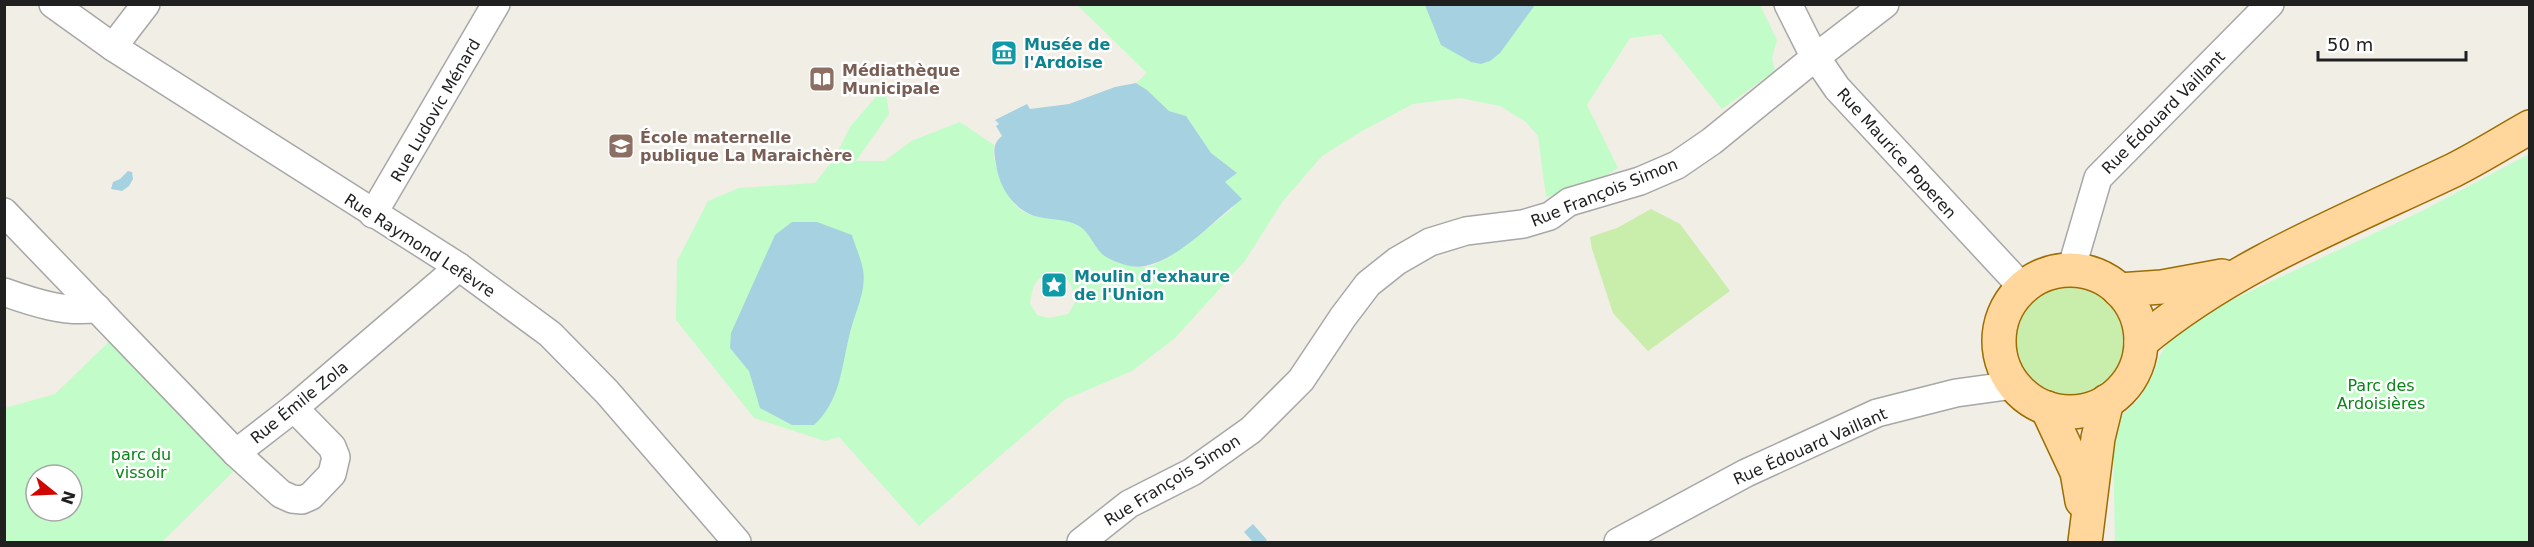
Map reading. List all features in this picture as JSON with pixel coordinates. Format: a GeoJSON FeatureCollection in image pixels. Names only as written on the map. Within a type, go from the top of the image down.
{"type":"FeatureCollection","features":[{"type":"Feature","properties":{"kind":"main road"},"geometry":{"type":"LineString","coordinates":[[2140,342],[2174,313],[2287,248],[2457,168],[2529,127]]}},
{"type":"Feature","properties":{"kind":"main road"},"geometry":{"type":"LineString","coordinates":[[2071,270],[2097,276],[2119,290],[2135,314],[2140,342],[2137,364],[2120,391],[2107,401],[2078,411],[2062,412],[2032,401],[2014,385],[2001,358],[1999,336],[2006,310],[2023,288],[2045,274],[2071,270]]}},
{"type":"Feature","properties":{"kind":"main road"},"geometry":{"type":"LineString","coordinates":[[2119,290],[2162,287],[2242,273]]}},
{"type":"Feature","properties":{"kind":"main road"},"geometry":{"type":"LineString","coordinates":[[2086,532],[2098,438],[2107,401]]}},
{"type":"Feature","properties":{"kind":"main road"},"geometry":{"type":"LineString","coordinates":[[2047,408],[2077,472],[2086,532]]}},
{"type":"Feature","properties":{"kind":"street","name":"Rue Raymond Lefèvre"},"geometry":{"type":"LineString","coordinates":[[53,4],[113,47],[459,267],[550,334],[607,392],[737,543]]}},
{"type":"Feature","properties":{"kind":"street"},"geometry":{"type":"LineString","coordinates":[[113,47],[146,4]]}},
{"type":"Feature","properties":{"kind":"street","name":"Rue Ludovic Ménard"},"geometry":{"type":"LineString","coordinates":[[373,214],[496,4]]}},
{"type":"Feature","properties":{"kind":"street","name":"Rue Maurice Poperen"},"geometry":{"type":"LineString","coordinates":[[1788,4],[1816,57],[1837,88],[2023,288]]}},
{"type":"Feature","properties":{"kind":"street","name":"Rue François Simon"},"geometry":{"type":"LineString","coordinates":[[1081,543],[1129,504],[1192,472],[1251,430],[1301,380],[1343,316],[1368,284],[1397,261],[1430,242],[1466,231],[1523,224],[1550,216],[1569,202],[1640,181],[1677,165],[1712,141],[1885,4]]}},
{"type":"Feature","properties":{"kind":"street","name":"Rue Édouard Vaillant"},"geometry":{"type":"LineString","coordinates":[[2071,270],[2098,178],[2270,4]]}},
{"type":"Feature","properties":{"kind":"street","name":"Rue Émile Zola"},"geometry":{"type":"LineString","coordinates":[[4,212],[236,453],[294,408],[459,267]]}},
{"type":"Feature","properties":{"kind":"street"},"geometry":{"type":"LineString","coordinates":[[4,292],[26,300],[83,311],[97,308]]}},
{"type":"Feature","properties":{"kind":"street","name":"Rue Édouard Vaillant"},"geometry":{"type":"LineString","coordinates":[[1618,543],[1746,473],[1877,413],[1956,393],[2014,385]]}},
{"type":"Feature","properties":{"kind":"street"},"geometry":{"type":"LineString","coordinates":[[236,453],[280,494],[302,500],[311,496],[332,474],[336,457],[332,447],[294,408]]}},
{"type":"Feature","properties":{"kind":"green space"},"geometry":{"type":"Polygon","coordinates":[[[1077,5],[1760,5],[1777,40],[1772,58],[1775,71],[1722,109],[1661,34],[1630,38],[1587,105],[1618,168],[1592,184],[1546,197],[1538,136],[1526,122],[1500,106],[1460,98],[1413,104],[1362,131],[1322,156],[1283,201],[1244,262],[1175,338],[1132,371],[1066,399],[919,526],[839,437],[825,441],[754,418],[676,320],[677,261],[708,201],[739,188],[815,183],[834,159],[850,127],[885,86],[889,114],[856,161],[885,161],[911,141],[960,122],[994,145],[996,167],[1009,197],[1018,208],[1027,214],[1059,219],[1082,228],[1102,253],[1111,259],[1134,266],[1154,265],[1190,242],[1232,209],[1235,204],[1225,182],[1237,173],[1211,153],[1186,116],[1169,111],[1136,83],[1147,73],[1077,5]],[[1051,272],[1038,280],[1030,303],[1037,315],[1049,318],[1068,314],[1075,302],[1069,282],[1062,276],[1051,272]]]}},
{"type":"Feature","properties":{"kind":"green space","name":"Parc des Ardoisières"},"geometry":{"type":"Polygon","coordinates":[[[2529,154],[2529,542],[2115,542],[2113,434],[2123,414],[2139,399],[2168,341],[2210,310],[2422,211],[2529,154]]]}},
{"type":"Feature","properties":{"kind":"green space"},"geometry":{"type":"Polygon","coordinates":[[[1651,209],[1680,224],[1730,291],[1648,351],[1613,313],[1590,237],[1617,228],[1651,209]]]}},
{"type":"Feature","properties":{"kind":"green space"},"geometry":{"type":"Polygon","coordinates":[[[2070,288],[2090,292],[2107,304],[2119,321],[2123,341],[2119,361],[2107,378],[2090,390],[2070,394],[2050,390],[2033,378],[2021,361],[2017,341],[2021,321],[2033,304],[2050,292],[2070,288]]]}},
{"type":"Feature","properties":{"kind":"green space","name":"parc du vissoir"},"geometry":{"type":"Polygon","coordinates":[[[116,335],[239,466],[162,542],[5,542],[5,408],[55,394],[116,335]]]}},
{"type":"Feature","properties":{"kind":"water"},"geometry":{"type":"Polygon","coordinates":[[[1425,5],[1535,5],[1500,53],[1490,61],[1481,64],[1471,62],[1441,45],[1425,5]]]}},
{"type":"Feature","properties":{"kind":"water"},"geometry":{"type":"Polygon","coordinates":[[[1136,83],[1169,111],[1186,116],[1211,153],[1237,173],[1225,182],[1242,199],[1171,256],[1140,267],[1123,264],[1106,257],[1079,226],[1039,217],[1023,210],[1010,198],[1001,182],[994,152],[995,145],[1002,136],[996,126],[999,124],[995,120],[1027,104],[1030,109],[1069,104],[1115,87],[1136,83]]]}},
{"type":"Feature","properties":{"kind":"water"},"geometry":{"type":"Polygon","coordinates":[[[128,171],[132,172],[133,179],[129,186],[122,191],[111,189],[113,182],[128,171]]]}},
{"type":"Feature","properties":{"kind":"water"},"geometry":{"type":"Polygon","coordinates":[[[792,222],[817,222],[852,235],[864,278],[838,384],[829,406],[814,425],[792,425],[760,408],[749,371],[730,348],[731,333],[775,235],[792,222]]]}},
{"type":"Feature","properties":{"kind":"water"},"geometry":{"type":"Polygon","coordinates":[[[1253,524],[1267,540],[1253,542],[1244,532],[1253,524]]]}},
{"type":"Feature","properties":{"kind":"place","name":"Musée de l'Ardoise"},"geometry":{"type":"Point","coordinates":[1004,53]}},
{"type":"Feature","properties":{"kind":"place","name":"Médiathèque Municipale"},"geometry":{"type":"Point","coordinates":[822,79]}},
{"type":"Feature","properties":{"kind":"place","name":"École maternelle publique La Maraichère"},"geometry":{"type":"Point","coordinates":[621,146]}},
{"type":"Feature","properties":{"kind":"place","name":"Moulin d'exhaure de l'Union"},"geometry":{"type":"Point","coordinates":[1054,285]}}]}
